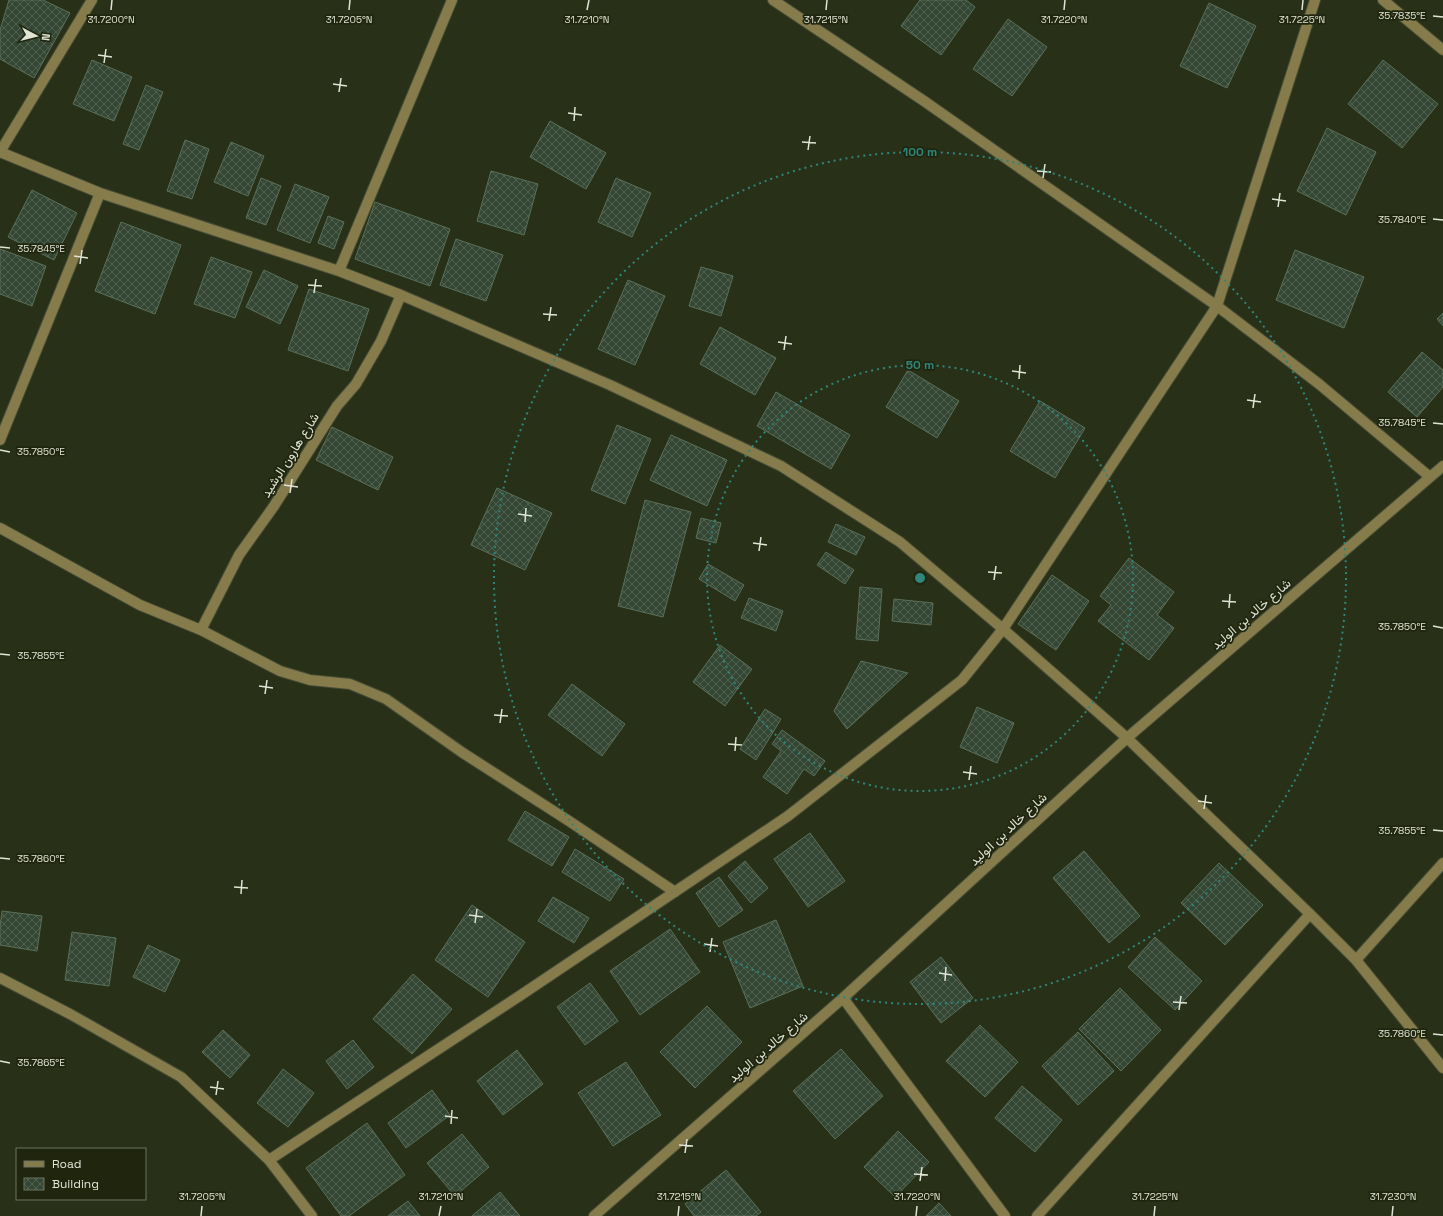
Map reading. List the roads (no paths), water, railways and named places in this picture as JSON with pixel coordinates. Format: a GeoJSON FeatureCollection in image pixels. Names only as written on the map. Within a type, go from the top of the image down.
{"type":"FeatureCollection","features":[{"type":"Feature","properties":{"kind":"street"},"geometry":{"type":"LineString","coordinates":[[92,0],[0,152],[100,193],[338,271],[401,295],[610,384],[781,466],[900,542],[1004,630],[1127,738],[1356,960],[1443,1068]]}},
{"type":"Feature","properties":{"kind":"street"},"geometry":{"type":"LineString","coordinates":[[338,271],[452,0]]}},
{"type":"Feature","properties":{"kind":"street"},"geometry":{"type":"LineString","coordinates":[[773,0],[930,105],[1217,306],[1319,384],[1430,477]]}},
{"type":"Feature","properties":{"kind":"street"},"geometry":{"type":"LineString","coordinates":[[269,1160],[521,995],[788,816],[962,680],[1004,630],[1217,306],[1315,0]]}},
{"type":"Feature","properties":{"kind":"street"},"geometry":{"type":"LineString","coordinates":[[1383,0],[1443,50]]}},
{"type":"Feature","properties":{"kind":"street"},"geometry":{"type":"LineString","coordinates":[[0,440],[100,193]]}},
{"type":"Feature","properties":{"kind":"street","name":"شارع هارون الرشيد"},"geometry":{"type":"LineString","coordinates":[[201,630],[239,555],[274,506],[337,406],[356,384],[381,341],[401,295]]}},
{"type":"Feature","properties":{"kind":"street","name":"شارع خالد بن الوليد"},"geometry":{"type":"LineString","coordinates":[[594,1216],[843,998],[1127,738],[1443,466]]}},
{"type":"Feature","properties":{"kind":"street"},"geometry":{"type":"LineString","coordinates":[[0,528],[140,605],[201,630],[280,670],[310,680],[350,684],[386,699],[463,753],[569,821],[675,892]]}},
{"type":"Feature","properties":{"kind":"street"},"geometry":{"type":"LineString","coordinates":[[1356,960],[1443,863]]}},
{"type":"Feature","properties":{"kind":"street"},"geometry":{"type":"LineString","coordinates":[[1037,1216],[1310,914]]}},
{"type":"Feature","properties":{"kind":"street"},"geometry":{"type":"LineString","coordinates":[[0,978],[70,1014],[181,1077],[269,1160],[312,1216]]}},
{"type":"Feature","properties":{"kind":"street"},"geometry":{"type":"LineString","coordinates":[[843,998],[1006,1216]]}}]}
